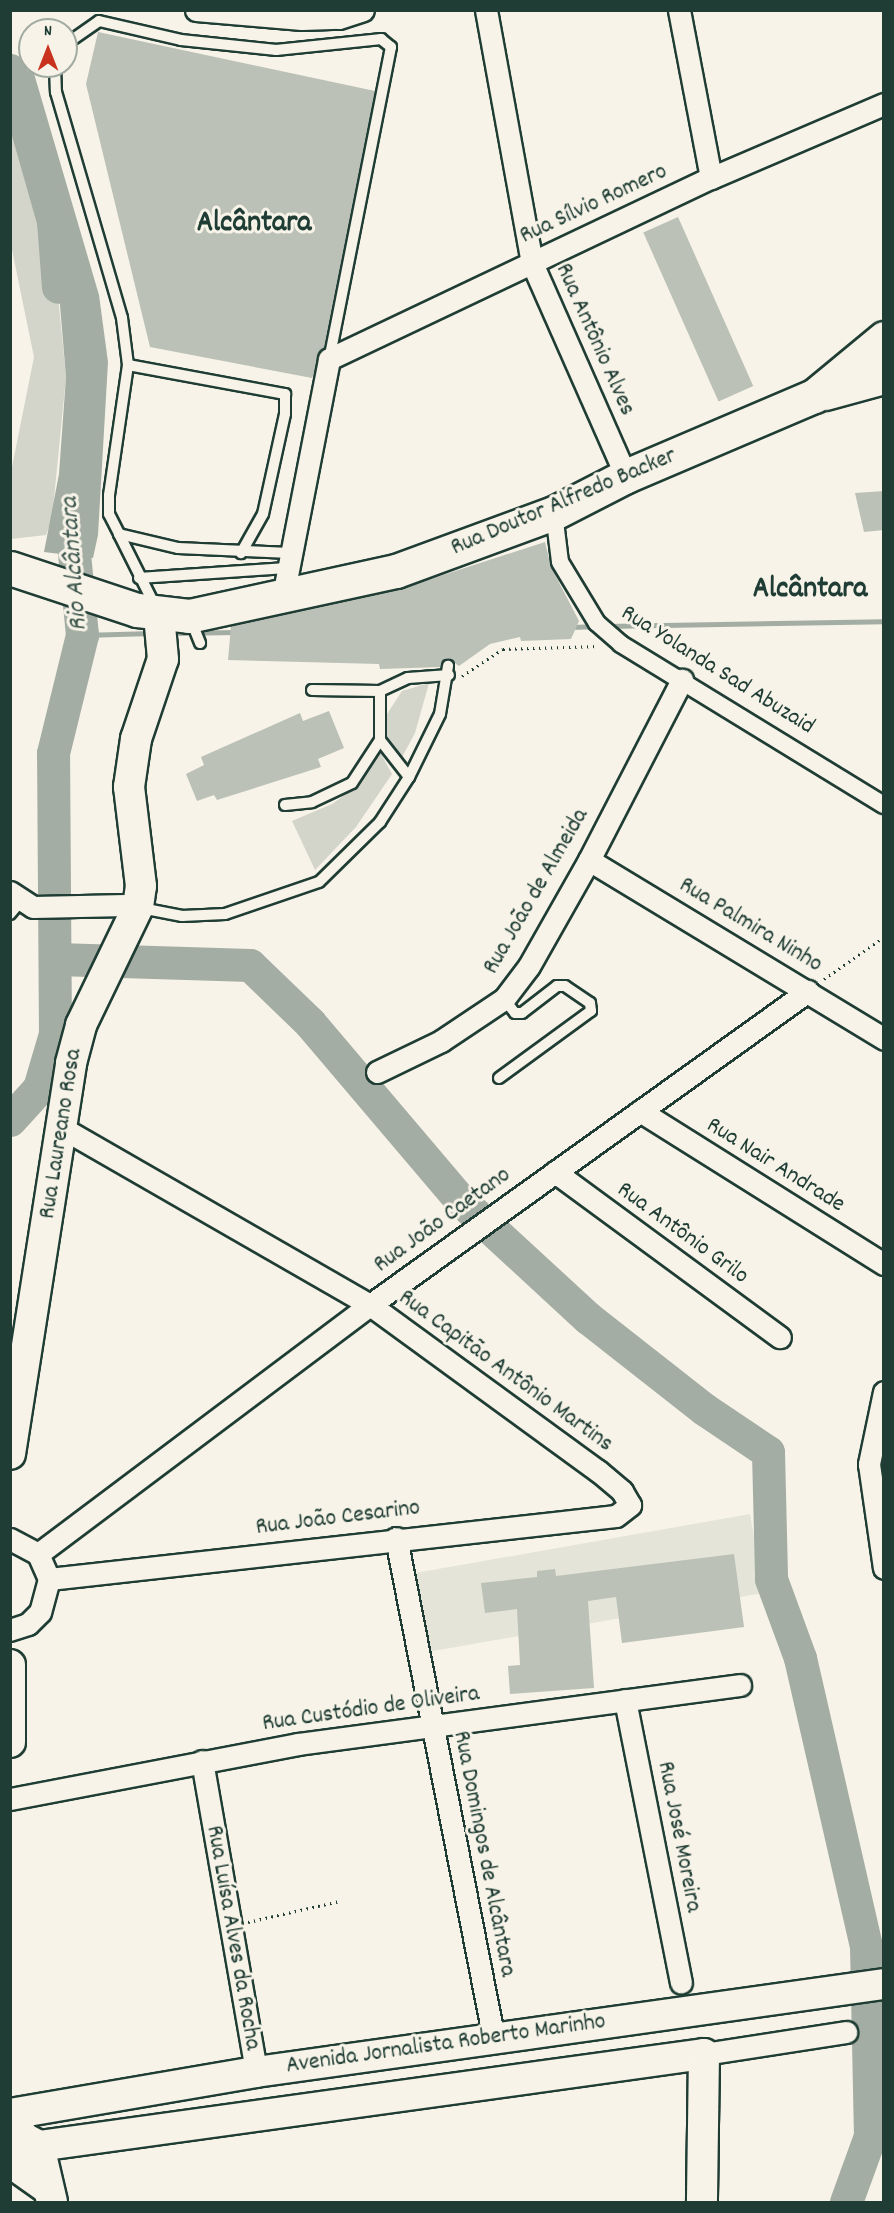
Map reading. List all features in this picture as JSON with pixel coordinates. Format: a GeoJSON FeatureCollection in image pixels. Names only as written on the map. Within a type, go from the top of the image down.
{"type":"FeatureCollection","features":[{"type":"Feature","properties":{"kind":"main road","name":"Rua Doutor Alfredo Backer"},"geometry":{"type":"LineString","coordinates":[[164,620],[287,573],[396,571],[554,513],[626,476],[814,396],[884,338]]}},
{"type":"Feature","properties":{"kind":"main road"},"geometry":{"type":"LineString","coordinates":[[814,396],[884,378]]}},
{"type":"Feature","properties":{"kind":"main road"},"geometry":{"type":"LineString","coordinates":[[10,568],[164,620]]}},
{"type":"Feature","properties":{"kind":"main road","name":"Rua Laureano Rosa"},"geometry":{"type":"LineString","coordinates":[[10,1454],[60,1127],[81,1025],[107,972],[141,886],[129,787],[136,739],[164,620]]}},
{"type":"Feature","properties":{"kind":"main road"},"geometry":{"type":"LineString","coordinates":[[10,1665],[10,1742]]}},
{"type":"Feature","properties":{"kind":"main road","name":"Avenida Jornalista Roberto Marinho"},"geometry":{"type":"LineString","coordinates":[[704,2054],[39,2146],[24,2139],[10,2115],[256,2072],[884,1984]]}},
{"type":"Feature","properties":{"kind":"main road"},"geometry":{"type":"LineString","coordinates":[[702,2202],[704,2054]]}},
{"type":"Feature","properties":{"kind":"main road","name":"Rua Luísa Alves da Rocha"},"geometry":{"type":"LineString","coordinates":[[256,2072],[263,2115]]}},
{"type":"Feature","properties":{"kind":"main road"},"geometry":{"type":"LineString","coordinates":[[39,2146],[50,2195]]}},
{"type":"Feature","properties":{"kind":"main road"},"geometry":{"type":"LineString","coordinates":[[12,2167],[50,2195]]}},
{"type":"Feature","properties":{"kind":"street"},"geometry":{"type":"LineString","coordinates":[[196,10],[302,19],[339,18],[363,10]]}},
{"type":"Feature","properties":{"kind":"street","name":"Rua Antônio Alves"},"geometry":{"type":"LineString","coordinates":[[486,10],[532,263],[626,476]]}},
{"type":"Feature","properties":{"kind":"street"},"geometry":{"type":"LineString","coordinates":[[679,10],[711,178]]}},
{"type":"Feature","properties":{"kind":"street","name":"Rua Sílvio Romero"},"geometry":{"type":"LineString","coordinates":[[329,359],[711,178],[884,104]]}},
{"type":"Feature","properties":{"kind":"street"},"geometry":{"type":"LineString","coordinates":[[287,573],[329,359]]}},
{"type":"Feature","properties":{"kind":"street","name":"Rua Yolanda Sad Abuzaid"},"geometry":{"type":"LineString","coordinates":[[554,513],[560,562],[597,623],[621,644],[884,805]]}},
{"type":"Feature","properties":{"kind":"street","name":"Rua João de Almeida"},"geometry":{"type":"LineString","coordinates":[[377,1072],[441,1041],[504,999],[529,966],[589,860],[682,680]]}},
{"type":"Feature","properties":{"kind":"street","name":"Rua Palmira Ninho"},"geometry":{"type":"LineString","coordinates":[[589,860],[884,1039]]}},
{"type":"Feature","properties":{"kind":"street"},"geometry":{"type":"LineString","coordinates":[[19,903],[130,914]]}},
{"type":"Feature","properties":{"kind":"street","name":"Rua João Caetano"},"geometry":{"type":"LineString","coordinates":[[38,1554],[370,1305],[808,991]]}},
{"type":"Feature","properties":{"kind":"street","name":"Rua Nair Andrade"},"geometry":{"type":"LineString","coordinates":[[640,1112],[884,1264]]}},
{"type":"Feature","properties":{"kind":"street","name":"Rua Capitão Antônio Martins"},"geometry":{"type":"LineString","coordinates":[[60,1127],[370,1305],[598,1471],[622,1491],[630,1505]]}},
{"type":"Feature","properties":{"kind":"street","name":"Rua Antônio Grilo"},"geometry":{"type":"LineString","coordinates":[[555,1172],[780,1336]]}},
{"type":"Feature","properties":{"kind":"street"},"geometry":{"type":"LineString","coordinates":[[883,1568],[869,1464],[884,1392]]}},
{"type":"Feature","properties":{"kind":"street","name":"Rua João Cesarino"},"geometry":{"type":"LineString","coordinates":[[49,1580],[396,1538],[616,1516],[630,1505]]}},
{"type":"Feature","properties":{"kind":"street","name":"Rua Domingos de Alcântara"},"geometry":{"type":"LineString","coordinates":[[396,1538],[494,2040]]}},
{"type":"Feature","properties":{"kind":"street"},"geometry":{"type":"LineString","coordinates":[[10,1539],[38,1554],[49,1580],[40,1612],[28,1624],[10,1630]]}},
{"type":"Feature","properties":{"kind":"street","name":"Rua Custódio de Oliveira"},"geometry":{"type":"LineString","coordinates":[[10,1799],[202,1761],[431,1726],[740,1685]]}},
{"type":"Feature","properties":{"kind":"street","name":"Rua José Moreira"},"geometry":{"type":"LineString","coordinates":[[625,1701],[681,1983]]}},
{"type":"Feature","properties":{"kind":"street","name":"Rua Luísa Alves da Rocha"},"geometry":{"type":"LineString","coordinates":[[202,1761],[256,2072]]}},
{"type":"Feature","properties":{"kind":"street","name":"Avenida Jornalista Roberto Marinho"},"geometry":{"type":"LineString","coordinates":[[704,2054],[846,2032]]}},
{"type":"Feature","properties":{"kind":"lane"},"geometry":{"type":"LineString","coordinates":[[78,36],[99,21],[181,40],[276,50],[381,39],[391,47],[393,55],[329,359]]}},
{"type":"Feature","properties":{"kind":"lane"},"geometry":{"type":"LineString","coordinates":[[55,78],[56,92],[122,318],[128,365],[109,495],[109,514],[164,620],[287,573]]}},
{"type":"Feature","properties":{"kind":"lane"},"geometry":{"type":"LineString","coordinates":[[128,365],[285,394],[288,400],[263,514],[244,540],[241,553]]}},
{"type":"Feature","properties":{"kind":"lane"},"geometry":{"type":"LineString","coordinates":[[119,534],[178,548],[241,553],[287,573]]}},
{"type":"Feature","properties":{"kind":"lane"},"geometry":{"type":"LineString","coordinates":[[130,914],[182,916],[225,914],[320,882],[380,822],[409,777],[440,714],[448,671],[408,678],[380,691],[312,690]]}},
{"type":"Feature","properties":{"kind":"lane"},"geometry":{"type":"LineString","coordinates":[[285,805],[312,802],[351,783],[380,740],[380,691]]}},
{"type":"Feature","properties":{"kind":"lane"},"geometry":{"type":"LineString","coordinates":[[380,740],[409,777]]}},
{"type":"Feature","properties":{"kind":"lane"},"geometry":{"type":"LineString","coordinates":[[499,1078],[591,1011],[590,1003],[565,986],[557,986],[522,1012],[515,1012],[504,999]]}},
{"type":"Feature","properties":{"kind":"path"},"geometry":{"type":"LineString","coordinates":[[448,671],[463,676],[503,650],[621,644]]}},
{"type":"Feature","properties":{"kind":"path"},"geometry":{"type":"LineString","coordinates":[[808,991],[884,937]]}},
{"type":"Feature","properties":{"kind":"path"},"geometry":{"type":"LineString","coordinates":[[229,1927],[340,1901]]}},
{"type":"Feature","properties":{"kind":"shaded area"},"geometry":{"type":"Polygon","coordinates":[[[18,71],[18,78],[35,78],[99,295],[108,362],[98,535],[93,558],[44,552],[59,474],[66,377],[53,221],[11,72],[18,71]]]}},
{"type":"Feature","properties":{"kind":"shaded area"},"geometry":{"type":"Polygon","coordinates":[[[11,72],[53,244],[66,377],[52,519],[46,535],[11,539],[10,477],[34,357],[11,245],[11,72]]]}},
{"type":"Feature","properties":{"kind":"shaded area"},"geometry":{"type":"Polygon","coordinates":[[[429,683],[415,733],[401,759],[386,738],[387,714],[402,691],[429,683]]]}},
{"type":"Feature","properties":{"kind":"shaded area"},"geometry":{"type":"Polygon","coordinates":[[[380,752],[392,774],[356,827],[315,870],[292,821],[332,804],[356,787],[380,752]]]}},
{"type":"Feature","properties":{"kind":"shaded area"},"geometry":{"type":"Polygon","coordinates":[[[750,1514],[764,1593],[426,1652],[412,1574],[750,1514]]]}},
{"type":"Feature","properties":{"kind":"building"},"geometry":{"type":"Polygon","coordinates":[[[98,32],[375,91],[324,347],[312,378],[150,347],[86,84],[98,32]]]}},
{"type":"Feature","properties":{"kind":"building"},"geometry":{"type":"Polygon","coordinates":[[[678,217],[753,386],[719,401],[643,232],[678,217]]]}},
{"type":"Feature","properties":{"kind":"building"},"geometry":{"type":"Polygon","coordinates":[[[884,491],[884,530],[864,532],[855,493],[884,491]]]}},
{"type":"Feature","properties":{"kind":"building"},"geometry":{"type":"Polygon","coordinates":[[[545,542],[551,567],[579,621],[571,639],[521,641],[520,637],[490,644],[459,666],[449,659],[440,667],[380,669],[379,664],[228,660],[231,626],[400,589],[545,542]]]}},
{"type":"Feature","properties":{"kind":"building"},"geometry":{"type":"Polygon","coordinates":[[[329,711],[344,748],[318,759],[321,767],[217,800],[214,795],[197,801],[186,774],[204,765],[201,757],[300,713],[303,721],[329,711]]]}},
{"type":"Feature","properties":{"kind":"building"},"geometry":{"type":"Polygon","coordinates":[[[734,1554],[744,1627],[622,1643],[616,1597],[588,1601],[594,1688],[510,1694],[508,1666],[520,1665],[517,1609],[485,1613],[481,1583],[537,1577],[537,1571],[555,1569],[556,1576],[734,1554]]]}},
{"type":"Feature","properties":{"kind":"waterway","name":"Rio Alcântara"},"geometry":{"type":"LineString","coordinates":[[10,70],[53,221],[58,287]]}},
{"type":"Feature","properties":{"kind":"waterway","name":"Rio Alcântara"},"geometry":{"type":"LineString","coordinates":[[10,1120],[39,1088],[55,1034],[53,753],[82,635],[70,512]]}},
{"type":"Feature","properties":{"kind":"waterway"},"geometry":{"type":"LineString","coordinates":[[606,626],[884,621]]}},
{"type":"Feature","properties":{"kind":"waterway"},"geometry":{"type":"LineString","coordinates":[[570,627],[594,626]]}},
{"type":"Feature","properties":{"kind":"waterway"},"geometry":{"type":"LineString","coordinates":[[171,633],[237,632]]}},
{"type":"Feature","properties":{"kind":"waterway"},"geometry":{"type":"LineString","coordinates":[[82,635],[153,633]]}},
{"type":"Feature","properties":{"kind":"waterway"},"geometry":{"type":"LineString","coordinates":[[57,959],[250,965],[310,1023],[460,1200],[588,1318],[704,1409],[768,1452],[771,1579],[800,1658],[866,1946],[870,2136],[846,2202]]}},
{"type":"Feature","properties":{"kind":"district","name":"Alcântara"},"geometry":{"type":"Point","coordinates":[254,225]}},
{"type":"Feature","properties":{"kind":"district","name":"Alcântara"},"geometry":{"type":"Point","coordinates":[810,591]}}]}
